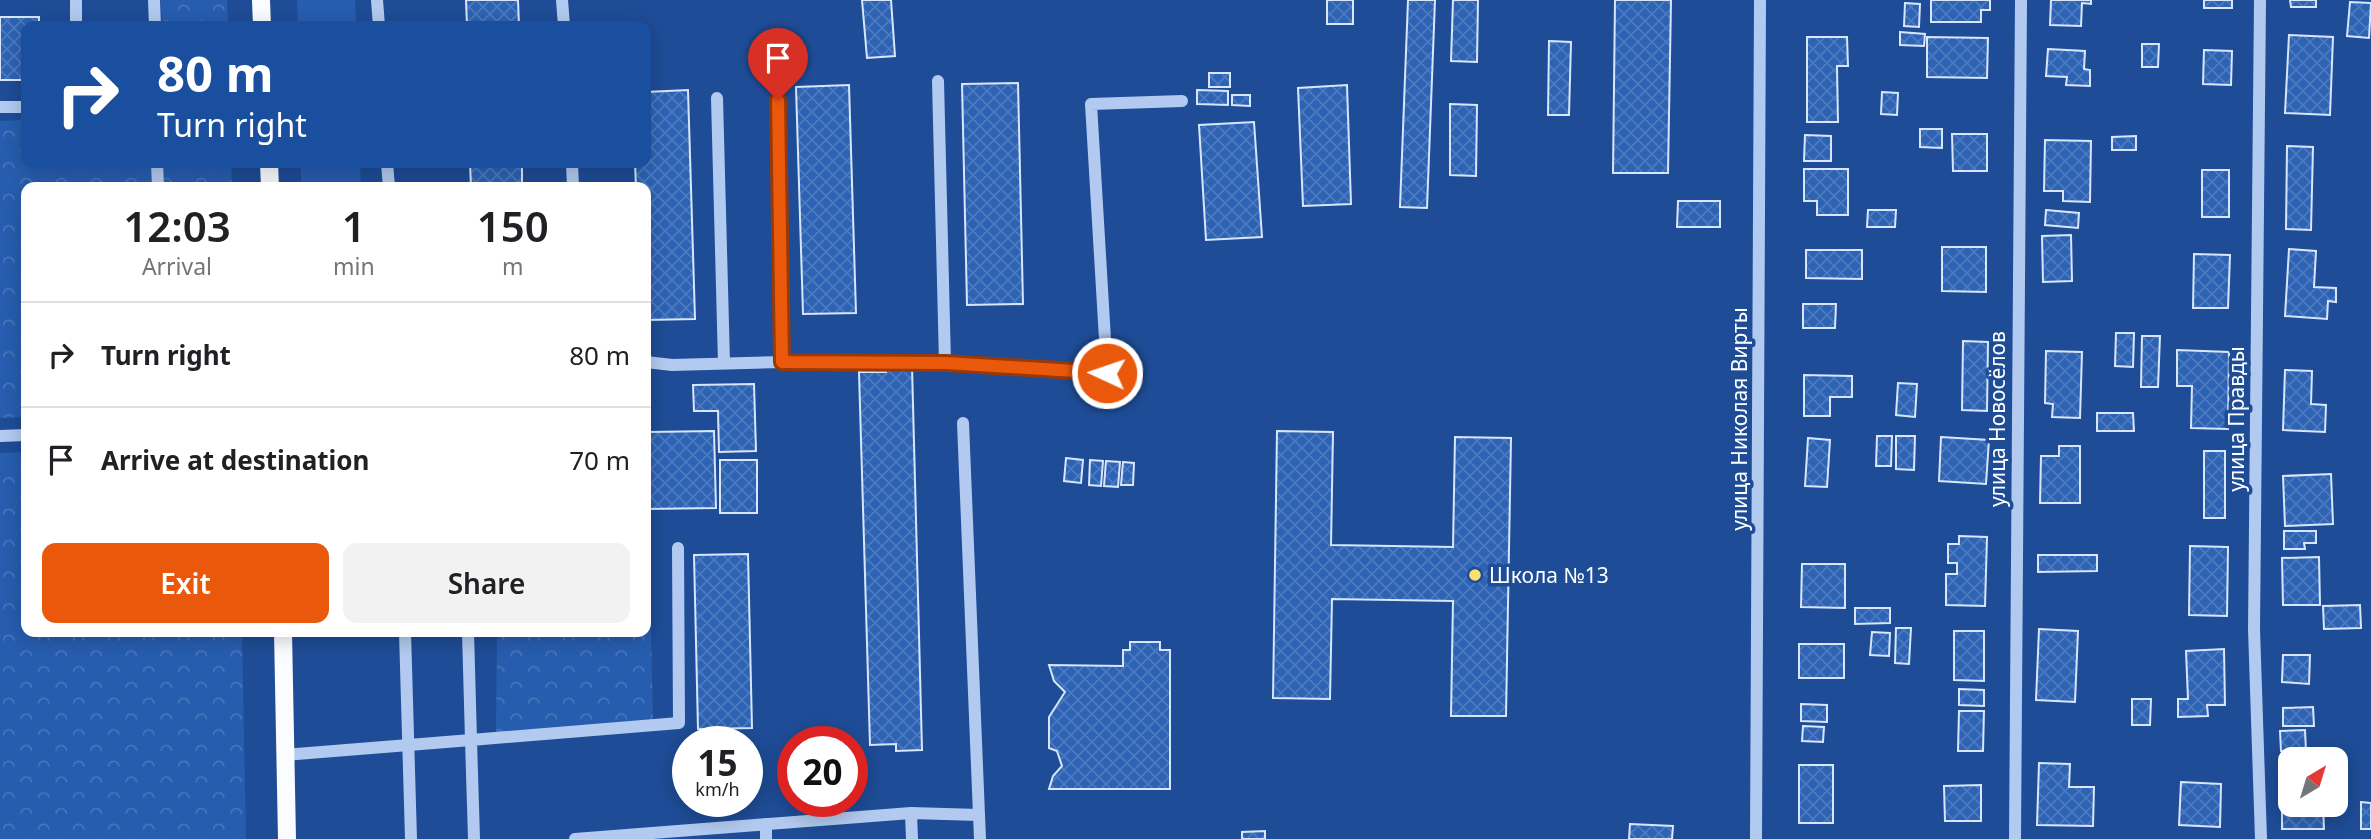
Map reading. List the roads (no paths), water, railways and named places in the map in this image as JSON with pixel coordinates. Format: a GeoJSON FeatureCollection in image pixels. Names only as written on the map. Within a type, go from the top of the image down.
{"type":"FeatureCollection","features":[{"type":"Feature","properties":{"kind":"main road"},"geometry":{"type":"LineString","coordinates":[[261,0],[262,21]]}},
{"type":"Feature","properties":{"kind":"main road"},"geometry":{"type":"LineString","coordinates":[[283,637],[287,839]]}},
{"type":"Feature","properties":{"kind":"street"},"geometry":{"type":"LineString","coordinates":[[76,0],[76,21]]}},
{"type":"Feature","properties":{"kind":"street"},"geometry":{"type":"LineString","coordinates":[[154,0],[155,21]]}},
{"type":"Feature","properties":{"kind":"street"},"geometry":{"type":"LineString","coordinates":[[377,0],[379,21]]}},
{"type":"Feature","properties":{"kind":"street"},"geometry":{"type":"LineString","coordinates":[[562,0],[564,21]]}},
{"type":"Feature","properties":{"kind":"street","name":"улица Николая Вирты"},"geometry":{"type":"LineString","coordinates":[[1756,839],[1760,0]]}},
{"type":"Feature","properties":{"kind":"street","name":"улица Новосёлов"},"geometry":{"type":"LineString","coordinates":[[2015,839],[2021,0]]}},
{"type":"Feature","properties":{"kind":"street","name":"улица Правды"},"geometry":{"type":"LineString","coordinates":[[2260,0],[2254,629],[2261,839]]}},
{"type":"Feature","properties":{"kind":"street"},"geometry":{"type":"LineString","coordinates":[[938,82],[946,363]]}},
{"type":"Feature","properties":{"kind":"street"},"geometry":{"type":"LineString","coordinates":[[717,98],[724,363]]}},
{"type":"Feature","properties":{"kind":"street"},"geometry":{"type":"LineString","coordinates":[[778,100],[782,362]]}},
{"type":"Feature","properties":{"kind":"street"},"geometry":{"type":"LineString","coordinates":[[651,363],[672,365],[782,362],[946,363],[1107,373],[1091,104],[1182,101]]}},
{"type":"Feature","properties":{"kind":"street"},"geometry":{"type":"LineString","coordinates":[[0,107],[21,107]]}},
{"type":"Feature","properties":{"kind":"street"},"geometry":{"type":"LineString","coordinates":[[963,423],[980,839]]}},
{"type":"Feature","properties":{"kind":"street"},"geometry":{"type":"LineString","coordinates":[[0,436],[21,435]]}},
{"type":"Feature","properties":{"kind":"street"},"geometry":{"type":"LineString","coordinates":[[284,755],[679,723],[678,548]]}},
{"type":"Feature","properties":{"kind":"street"},"geometry":{"type":"LineString","coordinates":[[405,637],[411,839]]}},
{"type":"Feature","properties":{"kind":"street"},"geometry":{"type":"LineString","coordinates":[[468,637],[474,839]]}},
{"type":"Feature","properties":{"kind":"street"},"geometry":{"type":"LineString","coordinates":[[575,839],[911,813],[979,815]]}},
{"type":"Feature","properties":{"kind":"street"},"geometry":{"type":"LineString","coordinates":[[911,813],[912,839]]}},
{"type":"Feature","properties":{"kind":"street"},"geometry":{"type":"LineString","coordinates":[[766,824],[766,839]]}},
{"type":"Feature","properties":{"kind":"place","name":"Школа №13"},"geometry":{"type":"Point","coordinates":[1475,575]}}]}
